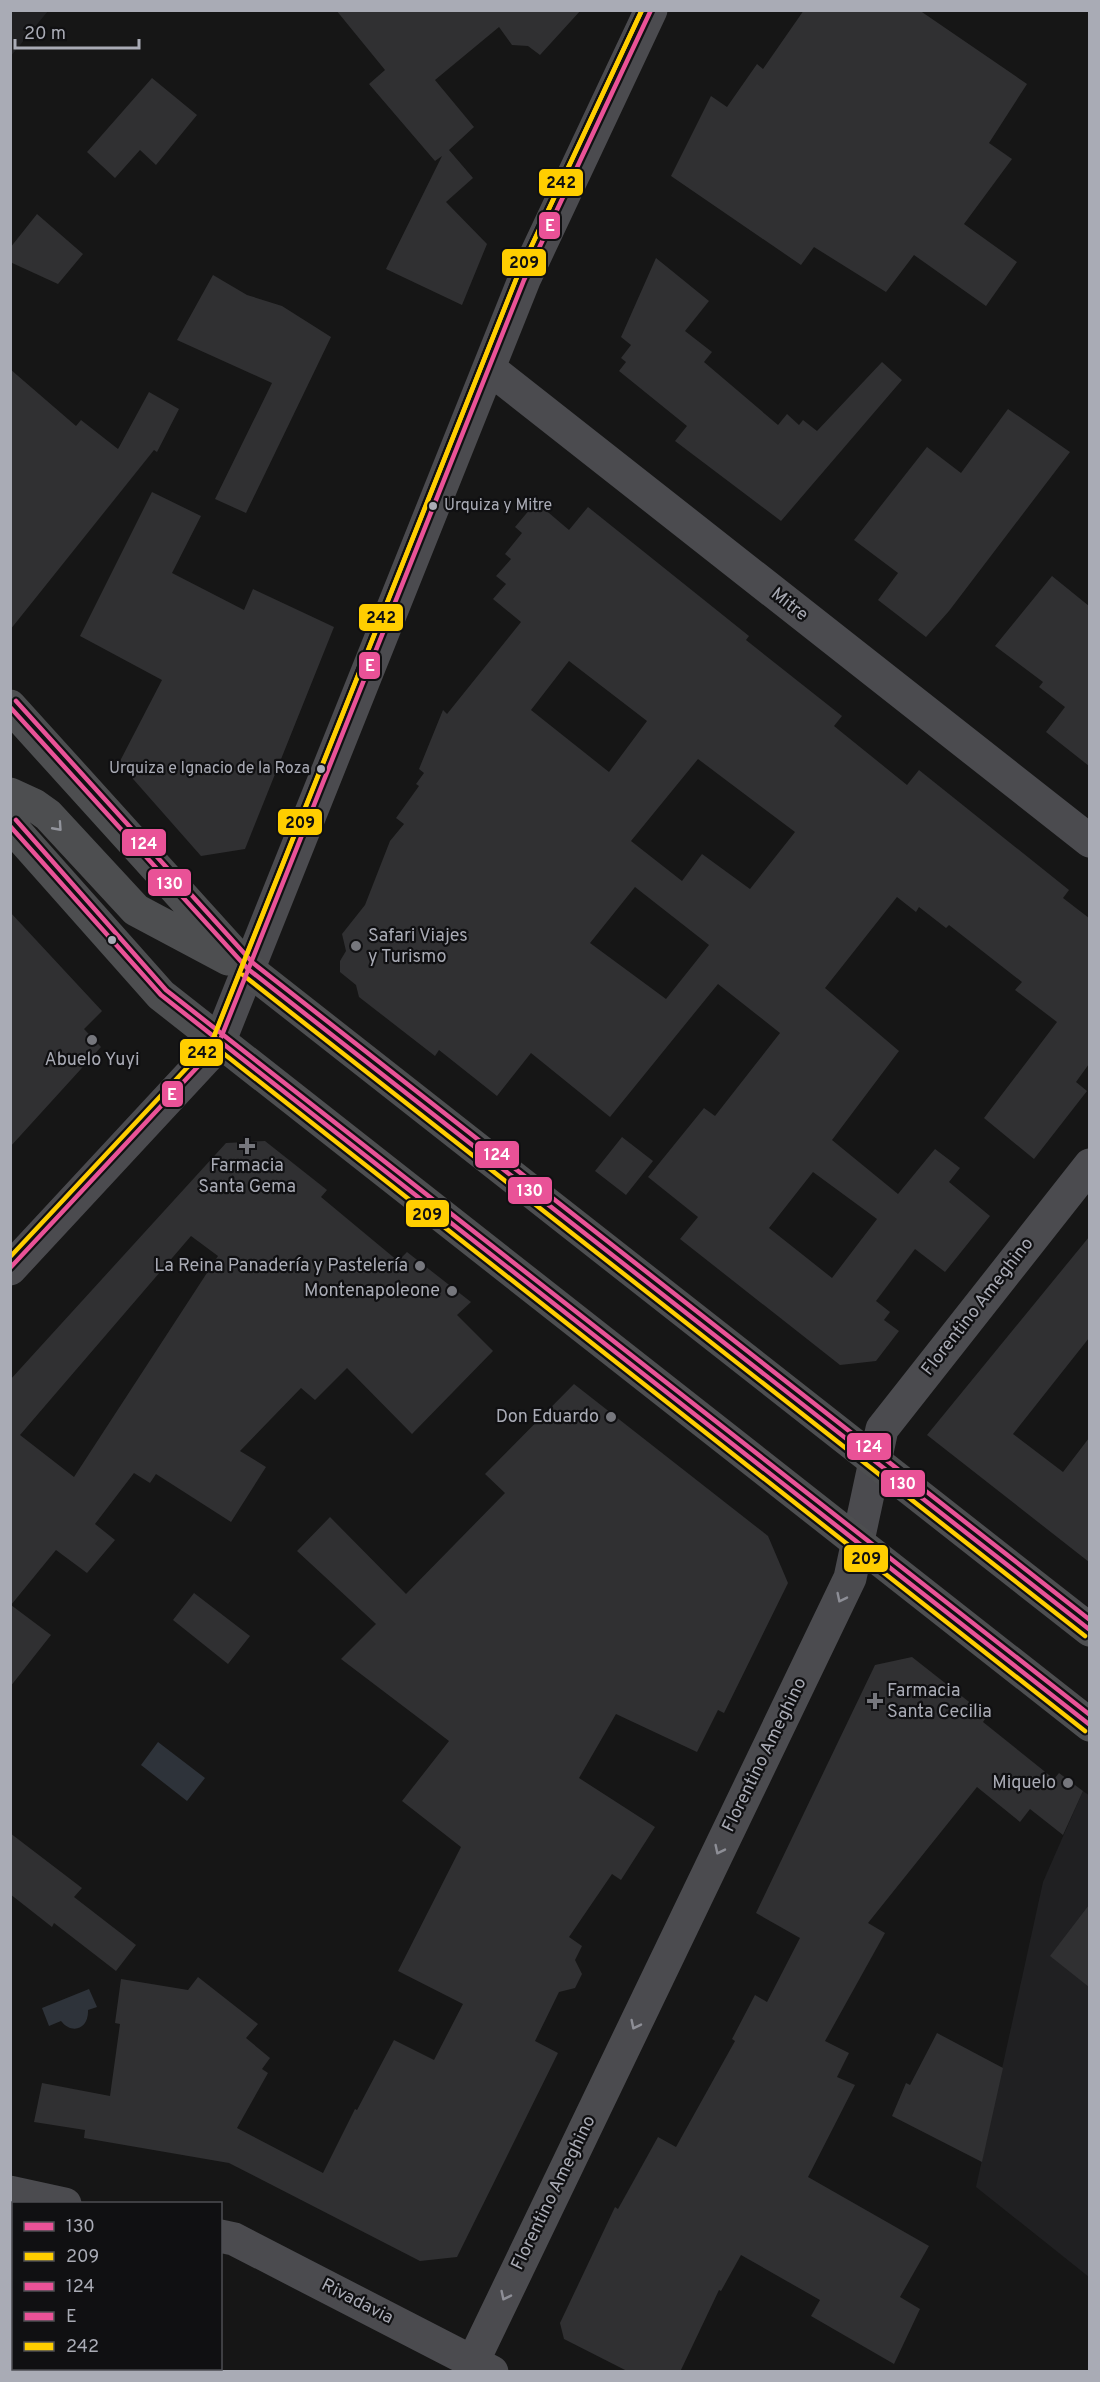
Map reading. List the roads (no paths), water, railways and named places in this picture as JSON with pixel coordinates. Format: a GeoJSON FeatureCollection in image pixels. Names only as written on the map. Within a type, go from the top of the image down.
{"type":"FeatureCollection","features":[{"type":"Feature","properties":{"kind":"main road"},"geometry":{"type":"LineString","coordinates":[[10,706],[248,969],[1089,1630]]}},
{"type":"Feature","properties":{"kind":"main road"},"geometry":{"type":"LineString","coordinates":[[10,794],[34,805],[48,815],[136,910],[248,969]]}},
{"type":"Feature","properties":{"kind":"main road"},"geometry":{"type":"LineString","coordinates":[[10,825],[161,995],[1089,1725]]}},
{"type":"Feature","properties":{"kind":"street"},"geometry":{"type":"LineString","coordinates":[[10,1269],[176,1092],[219,1040],[524,280],[651,10]]}},
{"type":"Feature","properties":{"kind":"street","name":"Mitre"},"geometry":{"type":"LineString","coordinates":[[489,368],[1089,842]]}},
{"type":"Feature","properties":{"kind":"street","name":"Florentino Ameghino"},"geometry":{"type":"LineString","coordinates":[[478,2368],[850,1578],[882,1429],[1089,1166]]}},
{"type":"Feature","properties":{"kind":"street"},"geometry":{"type":"LineString","coordinates":[[10,2192],[56,2202]]}},
{"type":"Feature","properties":{"kind":"street","name":"Rivadavia"},"geometry":{"type":"LineString","coordinates":[[222,2236],[234,2239],[478,2368]]}},
{"type":"Feature","properties":{"kind":"place","name":"Urquiza y Mitre"},"geometry":{"type":"Point","coordinates":[433,506]}},
{"type":"Feature","properties":{"kind":"place","name":"Urquiza e Ignacio de la Roza"},"geometry":{"type":"Point","coordinates":[321,769]}},
{"type":"Feature","properties":{"kind":"place","name":"Safari Viajes y Turismo"},"geometry":{"type":"Point","coordinates":[356,946]}},
{"type":"Feature","properties":{"kind":"place","name":"Abuelo Yuyi"},"geometry":{"type":"Point","coordinates":[92,1040]}},
{"type":"Feature","properties":{"kind":"place","name":"Farmacia Santa Gema"},"geometry":{"type":"Point","coordinates":[247,1146]}},
{"type":"Feature","properties":{"kind":"place","name":"La Reina Panadería y Pastelería"},"geometry":{"type":"Point","coordinates":[420,1266]}},
{"type":"Feature","properties":{"kind":"place","name":"Montenapoleone"},"geometry":{"type":"Point","coordinates":[452,1291]}},
{"type":"Feature","properties":{"kind":"place","name":"Don Eduardo"},"geometry":{"type":"Point","coordinates":[611,1417]}},
{"type":"Feature","properties":{"kind":"place","name":"Farmacia Santa Cecilia"},"geometry":{"type":"Point","coordinates":[875,1701]}},
{"type":"Feature","properties":{"kind":"place","name":"Miquelo"},"geometry":{"type":"Point","coordinates":[1068,1783]}}]}
